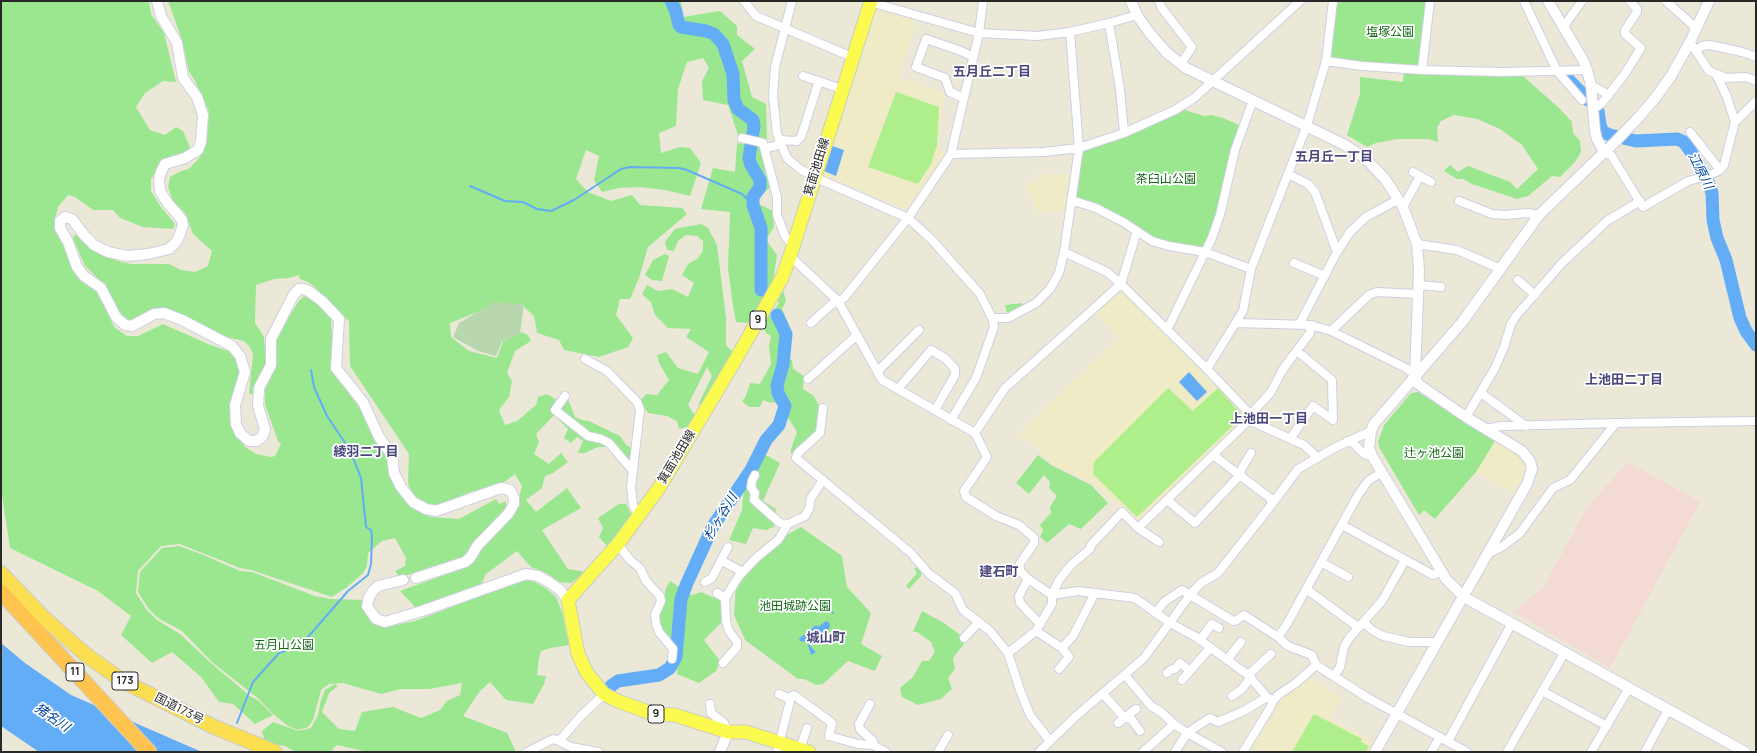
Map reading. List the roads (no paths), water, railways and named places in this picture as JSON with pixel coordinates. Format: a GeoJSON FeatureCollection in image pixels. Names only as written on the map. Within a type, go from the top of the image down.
{"type":"FeatureCollection","features":[{"type":"Feature","properties":{"kind":"highway","name":"国道173号"},"geometry":{"type":"LineString","coordinates":[[1,573],[43,617],[84,654],[122,680],[212,726],[275,752]]}},
{"type":"Feature","properties":{"kind":"highway","name":"11"},"geometry":{"type":"LineString","coordinates":[[1,592],[149,752]]}},
{"type":"Feature","properties":{"kind":"highway","name":"11"},"geometry":{"type":"LineString","coordinates":[[1,606],[135,752]]}},
{"type":"Feature","properties":{"kind":"main road","name":"箕面池田線"},"geometry":{"type":"LineString","coordinates":[[568,600],[618,544],[659,488],[782,278],[792,251],[870,2]]}},
{"type":"Feature","properties":{"kind":"main road","name":"9"},"geometry":{"type":"LineString","coordinates":[[568,600],[578,654],[587,673],[604,694],[620,702],[654,714],[675,715],[728,732],[746,732],[778,747],[805,750]]}},
{"type":"Feature","properties":{"kind":"street"},"geometry":{"type":"LineString","coordinates":[[156,1],[161,16],[177,43],[183,78],[197,97],[203,115],[201,142],[198,150],[185,158],[165,164],[159,180],[160,191],[182,220],[183,224],[180,234],[177,241],[169,249],[148,254],[127,256],[108,252],[94,245],[87,239],[72,219],[65,216],[60,221],[60,228],[68,242],[76,267],[84,276],[101,288],[116,317],[125,325],[132,326],[154,314],[164,313],[182,320],[232,346],[240,356],[245,372],[235,405],[236,424],[240,433],[249,441],[256,441],[262,438],[265,429],[258,406],[259,388],[271,365],[271,339],[294,294],[299,289],[304,289],[310,292],[322,301],[339,320],[336,368],[363,402],[379,436],[392,455],[394,473],[413,502],[426,509],[436,510],[501,488],[510,490],[514,498],[514,504],[508,514],[478,545],[470,558],[465,562],[410,579],[378,586],[369,597],[367,606],[376,619],[385,622],[422,611],[526,574],[538,576],[549,582],[560,590],[568,600]]}},
{"type":"Feature","properties":{"kind":"street"},"geometry":{"type":"LineString","coordinates":[[744,1],[756,16],[852,57]]}},
{"type":"Feature","properties":{"kind":"street"},"geometry":{"type":"LineString","coordinates":[[792,1],[776,67],[773,96],[777,143],[787,158],[800,169],[814,177],[908,218],[932,240],[980,294],[992,318],[994,327],[976,378],[951,420]]}},
{"type":"Feature","properties":{"kind":"street"},"geometry":{"type":"LineString","coordinates":[[811,323],[832,304],[844,298],[908,218],[951,154],[979,33],[983,1]]}},
{"type":"Feature","properties":{"kind":"street"},"geometry":{"type":"LineString","coordinates":[[1131,1],[1148,31],[1166,52],[1181,64],[1213,82],[1307,125],[1343,144],[1365,158],[1385,179],[1401,203],[1417,244],[1418,290],[1415,375],[1418,384],[1486,430],[1522,451],[1530,461],[1532,469],[1527,484],[1490,553],[1376,752]]}},
{"type":"Feature","properties":{"kind":"street"},"geometry":{"type":"LineString","coordinates":[[1159,1],[1161,7],[1192,47],[1181,64]]}},
{"type":"Feature","properties":{"kind":"street"},"geometry":{"type":"LineString","coordinates":[[951,154],[1044,152],[1079,148],[1124,133],[1175,110],[1194,98],[1300,1]]}},
{"type":"Feature","properties":{"kind":"street"},"geometry":{"type":"LineString","coordinates":[[1207,369],[1243,311],[1251,269],[1307,125],[1326,61],[1333,1]]}},
{"type":"Feature","properties":{"kind":"street"},"geometry":{"type":"LineString","coordinates":[[1422,70],[1430,1]]}},
{"type":"Feature","properties":{"kind":"street"},"geometry":{"type":"LineString","coordinates":[[1524,1],[1560,71],[1582,100]]}},
{"type":"Feature","properties":{"kind":"street"},"geometry":{"type":"LineString","coordinates":[[1548,1],[1564,26],[1587,70],[1591,85],[1595,132],[1597,139],[1604,152],[1611,156],[1643,207],[1688,181],[1700,178]]}},
{"type":"Feature","properties":{"kind":"street"},"geometry":{"type":"LineString","coordinates":[[1564,26],[1582,1]]}},
{"type":"Feature","properties":{"kind":"street"},"geometry":{"type":"LineString","coordinates":[[1593,107],[1598,106],[1609,95],[1641,48],[1625,34],[1637,12],[1637,9],[1630,1]]}},
{"type":"Feature","properties":{"kind":"street"},"geometry":{"type":"LineString","coordinates":[[1666,1],[1696,28]]}},
{"type":"Feature","properties":{"kind":"street"},"geometry":{"type":"LineString","coordinates":[[1709,1],[1696,28],[1693,46],[1656,97],[1625,132],[1539,215],[1463,321],[1379,417],[1371,431],[1369,448],[1372,456],[1441,572],[1454,589],[1464,597],[1512,624],[1744,752]]}},
{"type":"Feature","properties":{"kind":"street"},"geometry":{"type":"LineString","coordinates":[[870,2],[979,33],[1037,36],[1070,32],[1109,24],[1137,14]]}},
{"type":"Feature","properties":{"kind":"street"},"geometry":{"type":"LineString","coordinates":[[1109,24],[1120,89],[1124,133]]}},
{"type":"Feature","properties":{"kind":"street"},"geometry":{"type":"LineString","coordinates":[[992,318],[1008,318],[1036,303],[1050,289],[1059,273],[1064,252],[1079,148],[1070,32]]}},
{"type":"Feature","properties":{"kind":"street"},"geometry":{"type":"LineString","coordinates":[[963,98],[950,92],[945,78],[916,67],[926,39],[961,51],[973,57]]}},
{"type":"Feature","properties":{"kind":"street"},"geometry":{"type":"LineString","coordinates":[[1693,46],[1710,45],[1742,52],[1756,57]]}},
{"type":"Feature","properties":{"kind":"street"},"geometry":{"type":"LineString","coordinates":[[1693,46],[1709,71],[1726,78],[1746,76],[1756,81]]}},
{"type":"Feature","properties":{"kind":"street"},"geometry":{"type":"LineString","coordinates":[[1326,61],[1362,66],[1422,70],[1502,72],[1587,70]]}},
{"type":"Feature","properties":{"kind":"street"},"geometry":{"type":"LineString","coordinates":[[1716,74],[1735,122]]}},
{"type":"Feature","properties":{"kind":"street"},"geometry":{"type":"LineString","coordinates":[[803,76],[842,89]]}},
{"type":"Feature","properties":{"kind":"street"},"geometry":{"type":"LineString","coordinates":[[766,148],[777,143],[797,140],[801,137],[819,81]]}},
{"type":"Feature","properties":{"kind":"street"},"geometry":{"type":"LineString","coordinates":[[1591,85],[1609,95]]}},
{"type":"Feature","properties":{"kind":"street"},"geometry":{"type":"LineString","coordinates":[[1167,330],[1212,238],[1220,215],[1235,150],[1253,100]]}},
{"type":"Feature","properties":{"kind":"street"},"geometry":{"type":"LineString","coordinates":[[1710,175],[1720,170],[1724,165],[1735,122],[1756,101]]}},
{"type":"Feature","properties":{"kind":"street"},"geometry":{"type":"LineString","coordinates":[[1690,132],[1699,137],[1720,170]]}},
{"type":"Feature","properties":{"kind":"street"},"geometry":{"type":"LineString","coordinates":[[742,138],[763,143],[766,148],[777,197],[777,215],[792,251],[838,301],[856,336],[882,380],[974,433],[987,457],[964,491],[966,497],[996,516],[1019,525],[1034,538],[1034,543],[1019,565],[1021,572],[1052,595],[1078,591],[1135,598],[1157,612],[1170,623],[1200,640],[1249,676],[1270,699],[1270,708],[1243,752]]}},
{"type":"Feature","properties":{"kind":"street"},"geometry":{"type":"LineString","coordinates":[[1288,174],[1308,184],[1315,192],[1337,252]]}},
{"type":"Feature","properties":{"kind":"street"},"geometry":{"type":"LineString","coordinates":[[1300,323],[1337,252],[1350,232],[1366,217],[1401,203],[1417,174],[1431,182]]}},
{"type":"Feature","properties":{"kind":"street"},"geometry":{"type":"LineString","coordinates":[[1071,200],[1096,208],[1123,222],[1152,241],[1169,246],[1205,252],[1251,269]]}},
{"type":"Feature","properties":{"kind":"street"},"geometry":{"type":"LineString","coordinates":[[1459,200],[1492,214],[1505,215],[1528,213],[1539,215]]}},
{"type":"Feature","properties":{"kind":"street"},"geometry":{"type":"LineString","coordinates":[[1466,417],[1481,393],[1504,347],[1511,324],[1562,263],[1608,221],[1640,201]]}},
{"type":"Feature","properties":{"kind":"street"},"geometry":{"type":"LineString","coordinates":[[974,433],[1005,388],[1121,284],[1137,231]]}},
{"type":"Feature","properties":{"kind":"street"},"geometry":{"type":"LineString","coordinates":[[1417,244],[1457,250],[1501,269]]}},
{"type":"Feature","properties":{"kind":"street"},"geometry":{"type":"LineString","coordinates":[[1064,252],[1107,272],[1121,284],[1207,369],[1248,412],[1249,418],[1253,422],[1304,445],[1318,458]]}},
{"type":"Feature","properties":{"kind":"street"},"geometry":{"type":"LineString","coordinates":[[1294,263],[1325,276]]}},
{"type":"Feature","properties":{"kind":"street"},"geometry":{"type":"LineString","coordinates":[[1518,280],[1535,295]]}},
{"type":"Feature","properties":{"kind":"street"},"geometry":{"type":"LineString","coordinates":[[1331,331],[1369,295],[1377,292],[1418,290],[1440,287]]}},
{"type":"Feature","properties":{"kind":"street"},"geometry":{"type":"LineString","coordinates":[[1236,323],[1311,324],[1331,331],[1406,368],[1415,375]]}},
{"type":"Feature","properties":{"kind":"street"},"geometry":{"type":"LineString","coordinates":[[1138,528],[1246,423],[1270,392],[1283,369],[1310,333],[1311,324]]}},
{"type":"Feature","properties":{"kind":"street"},"geometry":{"type":"LineString","coordinates":[[878,371],[919,330]]}},
{"type":"Feature","properties":{"kind":"street"},"geometry":{"type":"LineString","coordinates":[[808,379],[856,336]]}},
{"type":"Feature","properties":{"kind":"street"},"geometry":{"type":"LineString","coordinates":[[898,389],[931,350],[946,359],[955,369],[956,375],[935,410]]}},
{"type":"Feature","properties":{"kind":"street"},"geometry":{"type":"LineString","coordinates":[[1290,439],[1312,406],[1332,420],[1332,380],[1297,351]]}},
{"type":"Feature","properties":{"kind":"street"},"geometry":{"type":"LineString","coordinates":[[585,359],[607,371],[636,402],[640,410],[631,487],[632,505],[639,517]]}},
{"type":"Feature","properties":{"kind":"street"},"geometry":{"type":"LineString","coordinates":[[1481,393],[1526,426]]}},
{"type":"Feature","properties":{"kind":"street"},"geometry":{"type":"LineString","coordinates":[[565,396],[555,410],[588,436],[601,439],[609,443],[633,471]]}},
{"type":"Feature","properties":{"kind":"street"},"geometry":{"type":"LineString","coordinates":[[823,408],[820,433],[798,453],[796,458],[911,553],[928,573],[955,593],[963,610],[990,631],[1008,653],[1030,715],[1046,748],[1075,717],[1144,658],[1190,594],[1201,583],[1218,573],[1298,468],[1347,441],[1371,431]]}},
{"type":"Feature","properties":{"kind":"street"},"geometry":{"type":"LineString","coordinates":[[1486,430],[1501,426],[1756,421]]}},
{"type":"Feature","properties":{"kind":"street"},"geometry":{"type":"LineString","coordinates":[[1490,553],[1520,533],[1553,488],[1570,480],[1616,423]]}},
{"type":"Feature","properties":{"kind":"street"},"geometry":{"type":"LineString","coordinates":[[1347,441],[1353,443],[1364,454],[1372,456]]}},
{"type":"Feature","properties":{"kind":"street"},"geometry":{"type":"LineString","coordinates":[[1166,500],[1195,523],[1240,475],[1242,468],[1251,453]]}},
{"type":"Feature","properties":{"kind":"street"},"geometry":{"type":"LineString","coordinates":[[1213,455],[1270,498],[1272,504]]}},
{"type":"Feature","properties":{"kind":"street"},"geometry":{"type":"LineString","coordinates":[[1278,637],[1287,624],[1342,525],[1368,482],[1382,472]]}},
{"type":"Feature","properties":{"kind":"street"},"geometry":{"type":"LineString","coordinates":[[755,475],[751,487],[755,493],[754,500],[780,523],[788,524],[805,516],[809,509],[811,498],[823,480]]}},
{"type":"Feature","properties":{"kind":"street"},"geometry":{"type":"LineString","coordinates":[[1008,653],[1038,628],[1052,604],[1052,595],[1059,580],[1071,565],[1090,549],[1091,544],[1122,512],[1138,528],[1159,542]]}},
{"type":"Feature","properties":{"kind":"street"},"geometry":{"type":"LineString","coordinates":[[722,663],[737,648],[737,642],[729,631],[726,621],[725,598],[739,576],[755,559],[778,540],[788,524]]}},
{"type":"Feature","properties":{"kind":"street"},"geometry":{"type":"LineString","coordinates":[[1342,525],[1433,575],[1441,572]]}},
{"type":"Feature","properties":{"kind":"street"},"geometry":{"type":"LineString","coordinates":[[618,544],[630,560],[640,568],[646,581],[660,596],[661,600],[655,615],[656,624],[658,632],[673,649],[672,659]]}},
{"type":"Feature","properties":{"kind":"street"},"geometry":{"type":"LineString","coordinates":[[705,582],[712,578],[728,547]]}},
{"type":"Feature","properties":{"kind":"street"},"geometry":{"type":"LineString","coordinates":[[1334,676],[1340,667],[1344,647],[1382,601],[1405,560]]}},
{"type":"Feature","properties":{"kind":"street"},"geometry":{"type":"LineString","coordinates":[[722,561],[743,572]]}},
{"type":"Feature","properties":{"kind":"street"},"geometry":{"type":"LineString","coordinates":[[1321,562],[1348,577]]}},
{"type":"Feature","properties":{"kind":"street"},"geometry":{"type":"LineString","coordinates":[[1028,578],[1019,596],[1020,603],[1038,628],[1062,648],[1070,657],[1059,669]]}},
{"type":"Feature","properties":{"kind":"street"},"geometry":{"type":"LineString","coordinates":[[1306,589],[1361,625],[1383,636],[1409,642],[1438,642]]}},
{"type":"Feature","properties":{"kind":"street"},"geometry":{"type":"LineString","coordinates":[[1157,612],[1164,602],[1182,590],[1233,621],[1244,615],[1278,637],[1288,646],[1312,656],[1316,665],[1368,698],[1467,752]]}},
{"type":"Feature","properties":{"kind":"street"},"geometry":{"type":"LineString","coordinates":[[717,593],[725,598]]}},
{"type":"Feature","properties":{"kind":"street"},"geometry":{"type":"LineString","coordinates":[[1062,648],[1073,636],[1095,593]]}},
{"type":"Feature","properties":{"kind":"street"},"geometry":{"type":"LineString","coordinates":[[964,638],[979,622]]}},
{"type":"Feature","properties":{"kind":"street"},"geometry":{"type":"LineString","coordinates":[[1200,640],[1212,624],[1219,628]]}},
{"type":"Feature","properties":{"kind":"street"},"geometry":{"type":"LineString","coordinates":[[1448,741],[1512,624]]}},
{"type":"Feature","properties":{"kind":"street"},"geometry":{"type":"LineString","coordinates":[[1227,660],[1241,642]]}},
{"type":"Feature","properties":{"kind":"street"},"geometry":{"type":"LineString","coordinates":[[1182,680],[1210,648]]}},
{"type":"Feature","properties":{"kind":"street"},"geometry":{"type":"LineString","coordinates":[[1507,752],[1565,652]]}},
{"type":"Feature","properties":{"kind":"street"},"geometry":{"type":"LineString","coordinates":[[1232,696],[1242,689],[1249,676],[1271,654]]}},
{"type":"Feature","properties":{"kind":"street"},"geometry":{"type":"LineString","coordinates":[[1167,673],[1172,668],[1175,669],[1180,663],[1190,671]]}},
{"type":"Feature","properties":{"kind":"street"},"geometry":{"type":"LineString","coordinates":[[1175,752],[1187,733],[1210,718],[1218,722],[1278,695],[1296,683],[1316,665]]}},
{"type":"Feature","properties":{"kind":"street"},"geometry":{"type":"LineString","coordinates":[[1125,675],[1151,706],[1161,712],[1187,733],[1222,752]]}},
{"type":"Feature","properties":{"kind":"street"},"geometry":{"type":"LineString","coordinates":[[1591,752],[1629,688]]}},
{"type":"Feature","properties":{"kind":"street"},"geometry":{"type":"LineString","coordinates":[[1542,691],[1607,726]]}},
{"type":"Feature","properties":{"kind":"street"},"geometry":{"type":"LineString","coordinates":[[559,741],[581,716],[604,694]]}},
{"type":"Feature","properties":{"kind":"street"},"geometry":{"type":"LineString","coordinates":[[779,694],[788,698],[794,695],[832,723],[829,736],[858,744],[873,745],[886,752]]}},
{"type":"Feature","properties":{"kind":"street"},"geometry":{"type":"LineString","coordinates":[[1103,694],[1127,718],[1132,720],[1140,730]]}},
{"type":"Feature","properties":{"kind":"street"},"geometry":{"type":"LineString","coordinates":[[778,747],[791,697]]}},
{"type":"Feature","properties":{"kind":"street"},"geometry":{"type":"LineString","coordinates":[[710,704],[711,713],[724,724],[728,732],[720,752]]}},
{"type":"Feature","properties":{"kind":"street"},"geometry":{"type":"LineString","coordinates":[[870,704],[861,719],[860,729],[874,741],[873,745]]}},
{"type":"Feature","properties":{"kind":"street"},"geometry":{"type":"LineString","coordinates":[[1118,723],[1127,718],[1136,709]]}},
{"type":"Feature","properties":{"kind":"street"},"geometry":{"type":"LineString","coordinates":[[1645,752],[1668,710]]}},
{"type":"Feature","properties":{"kind":"street"},"geometry":{"type":"LineString","coordinates":[[1143,752],[1174,724]]}},
{"type":"Feature","properties":{"kind":"street"},"geometry":{"type":"LineString","coordinates":[[805,750],[806,728]]}},
{"type":"Feature","properties":{"kind":"street"},"geometry":{"type":"LineString","coordinates":[[938,752],[948,735]]}},
{"type":"Feature","properties":{"kind":"street"},"geometry":{"type":"LineString","coordinates":[[1431,752],[1440,737]]}},
{"type":"Feature","properties":{"kind":"street"},"geometry":{"type":"LineString","coordinates":[[527,752],[553,739],[572,747],[598,752]]}},
{"type":"Feature","properties":{"kind":"water"},"geometry":{"type":"Polygon","coordinates":[[[832,146],[844,150],[836,176],[824,171],[832,146]]]}},
{"type":"Feature","properties":{"kind":"water"},"geometry":{"type":"Polygon","coordinates":[[[1189,372],[1207,392],[1197,401],[1179,382],[1189,372]]]}},
{"type":"Feature","properties":{"kind":"water"},"geometry":{"type":"Polygon","coordinates":[[[826,621],[829,622],[830,627],[826,633],[817,639],[823,643],[822,644],[815,639],[810,646],[816,652],[811,655],[807,642],[800,641],[799,639],[803,635],[807,635],[816,625],[818,627],[826,621]]]}},
{"type":"Feature","properties":{"kind":"water","name":"猪名川"},"geometry":{"type":"Polygon","coordinates":[[[1,643],[25,663],[71,695],[202,752],[39,752],[1,726],[1,643]]]}},
{"type":"Feature","properties":{"kind":"waterway","name":"杉ヶ谷川"},"geometry":{"type":"LineString","coordinates":[[671,1],[681,27],[706,31],[714,34],[723,44],[733,74],[734,100],[738,109],[753,120],[754,126],[749,158],[751,165],[760,180],[760,187],[753,197],[753,205],[761,228],[761,290]]}},
{"type":"Feature","properties":{"kind":"waterway","name":"江原川"},"geometry":{"type":"LineString","coordinates":[[1565,76],[1588,100]]}},
{"type":"Feature","properties":{"kind":"waterway","name":"江原川"},"geometry":{"type":"LineString","coordinates":[[1598,111],[1600,125],[1603,132],[1636,141],[1677,139],[1684,142],[1691,152],[1707,179],[1712,193],[1713,220],[1717,238],[1726,260],[1740,318],[1746,331],[1756,345]]}},
{"type":"Feature","properties":{"kind":"waterway"},"geometry":{"type":"LineString","coordinates":[[470,186],[505,201],[523,202],[537,209],[551,211],[574,200],[621,169],[630,167],[679,168],[687,170],[742,194],[753,205]]}},
{"type":"Feature","properties":{"kind":"waterway","name":"杉ヶ谷川"},"geometry":{"type":"LineString","coordinates":[[611,686],[618,681],[659,675],[670,668],[676,657],[681,599],[687,583],[713,526],[751,470],[766,440],[779,425],[785,406],[778,393],[777,385],[783,365],[786,334],[777,315]]}},
{"type":"Feature","properties":{"kind":"waterway"},"geometry":{"type":"LineString","coordinates":[[237,723],[253,682],[279,653],[299,646],[348,591],[368,575],[371,564],[372,536],[371,530],[366,527],[361,478],[350,450],[327,416],[314,387],[311,370]]}},
{"type":"Feature","properties":{"kind":"waterway"},"geometry":{"type":"LineString","coordinates":[[825,607],[833,613]]}},
{"type":"Feature","properties":{"kind":"district","name":"五月丘二丁目"},"geometry":{"type":"Point","coordinates":[992,72]}},
{"type":"Feature","properties":{"kind":"district","name":"五月丘一丁目"},"geometry":{"type":"Point","coordinates":[1334,157]}},
{"type":"Feature","properties":{"kind":"district","name":"上池田二丁目"},"geometry":{"type":"Point","coordinates":[1624,380]}},
{"type":"Feature","properties":{"kind":"district","name":"上池田一丁目"},"geometry":{"type":"Point","coordinates":[1269,419]}},
{"type":"Feature","properties":{"kind":"district","name":"綾羽二丁目"},"geometry":{"type":"Point","coordinates":[366,452]}},
{"type":"Feature","properties":{"kind":"district","name":"建石町"},"geometry":{"type":"Point","coordinates":[999,572]}},
{"type":"Feature","properties":{"kind":"district","name":"城山町"},"geometry":{"type":"Point","coordinates":[826,638]}},
{"type":"Feature","properties":{"kind":"park label","name":"塩塚公園"},"geometry":{"type":"Point","coordinates":[1390,33]}},
{"type":"Feature","properties":{"kind":"park label","name":"茶臼山公園"},"geometry":{"type":"Point","coordinates":[1166,180]}},
{"type":"Feature","properties":{"kind":"park label","name":"辻ヶ池公園"},"geometry":{"type":"Point","coordinates":[1434,454]}},
{"type":"Feature","properties":{"kind":"park label","name":"池田城跡公園"},"geometry":{"type":"Point","coordinates":[795,607]}},
{"type":"Feature","properties":{"kind":"park label","name":"五月山公園"},"geometry":{"type":"Point","coordinates":[284,646]}}]}
